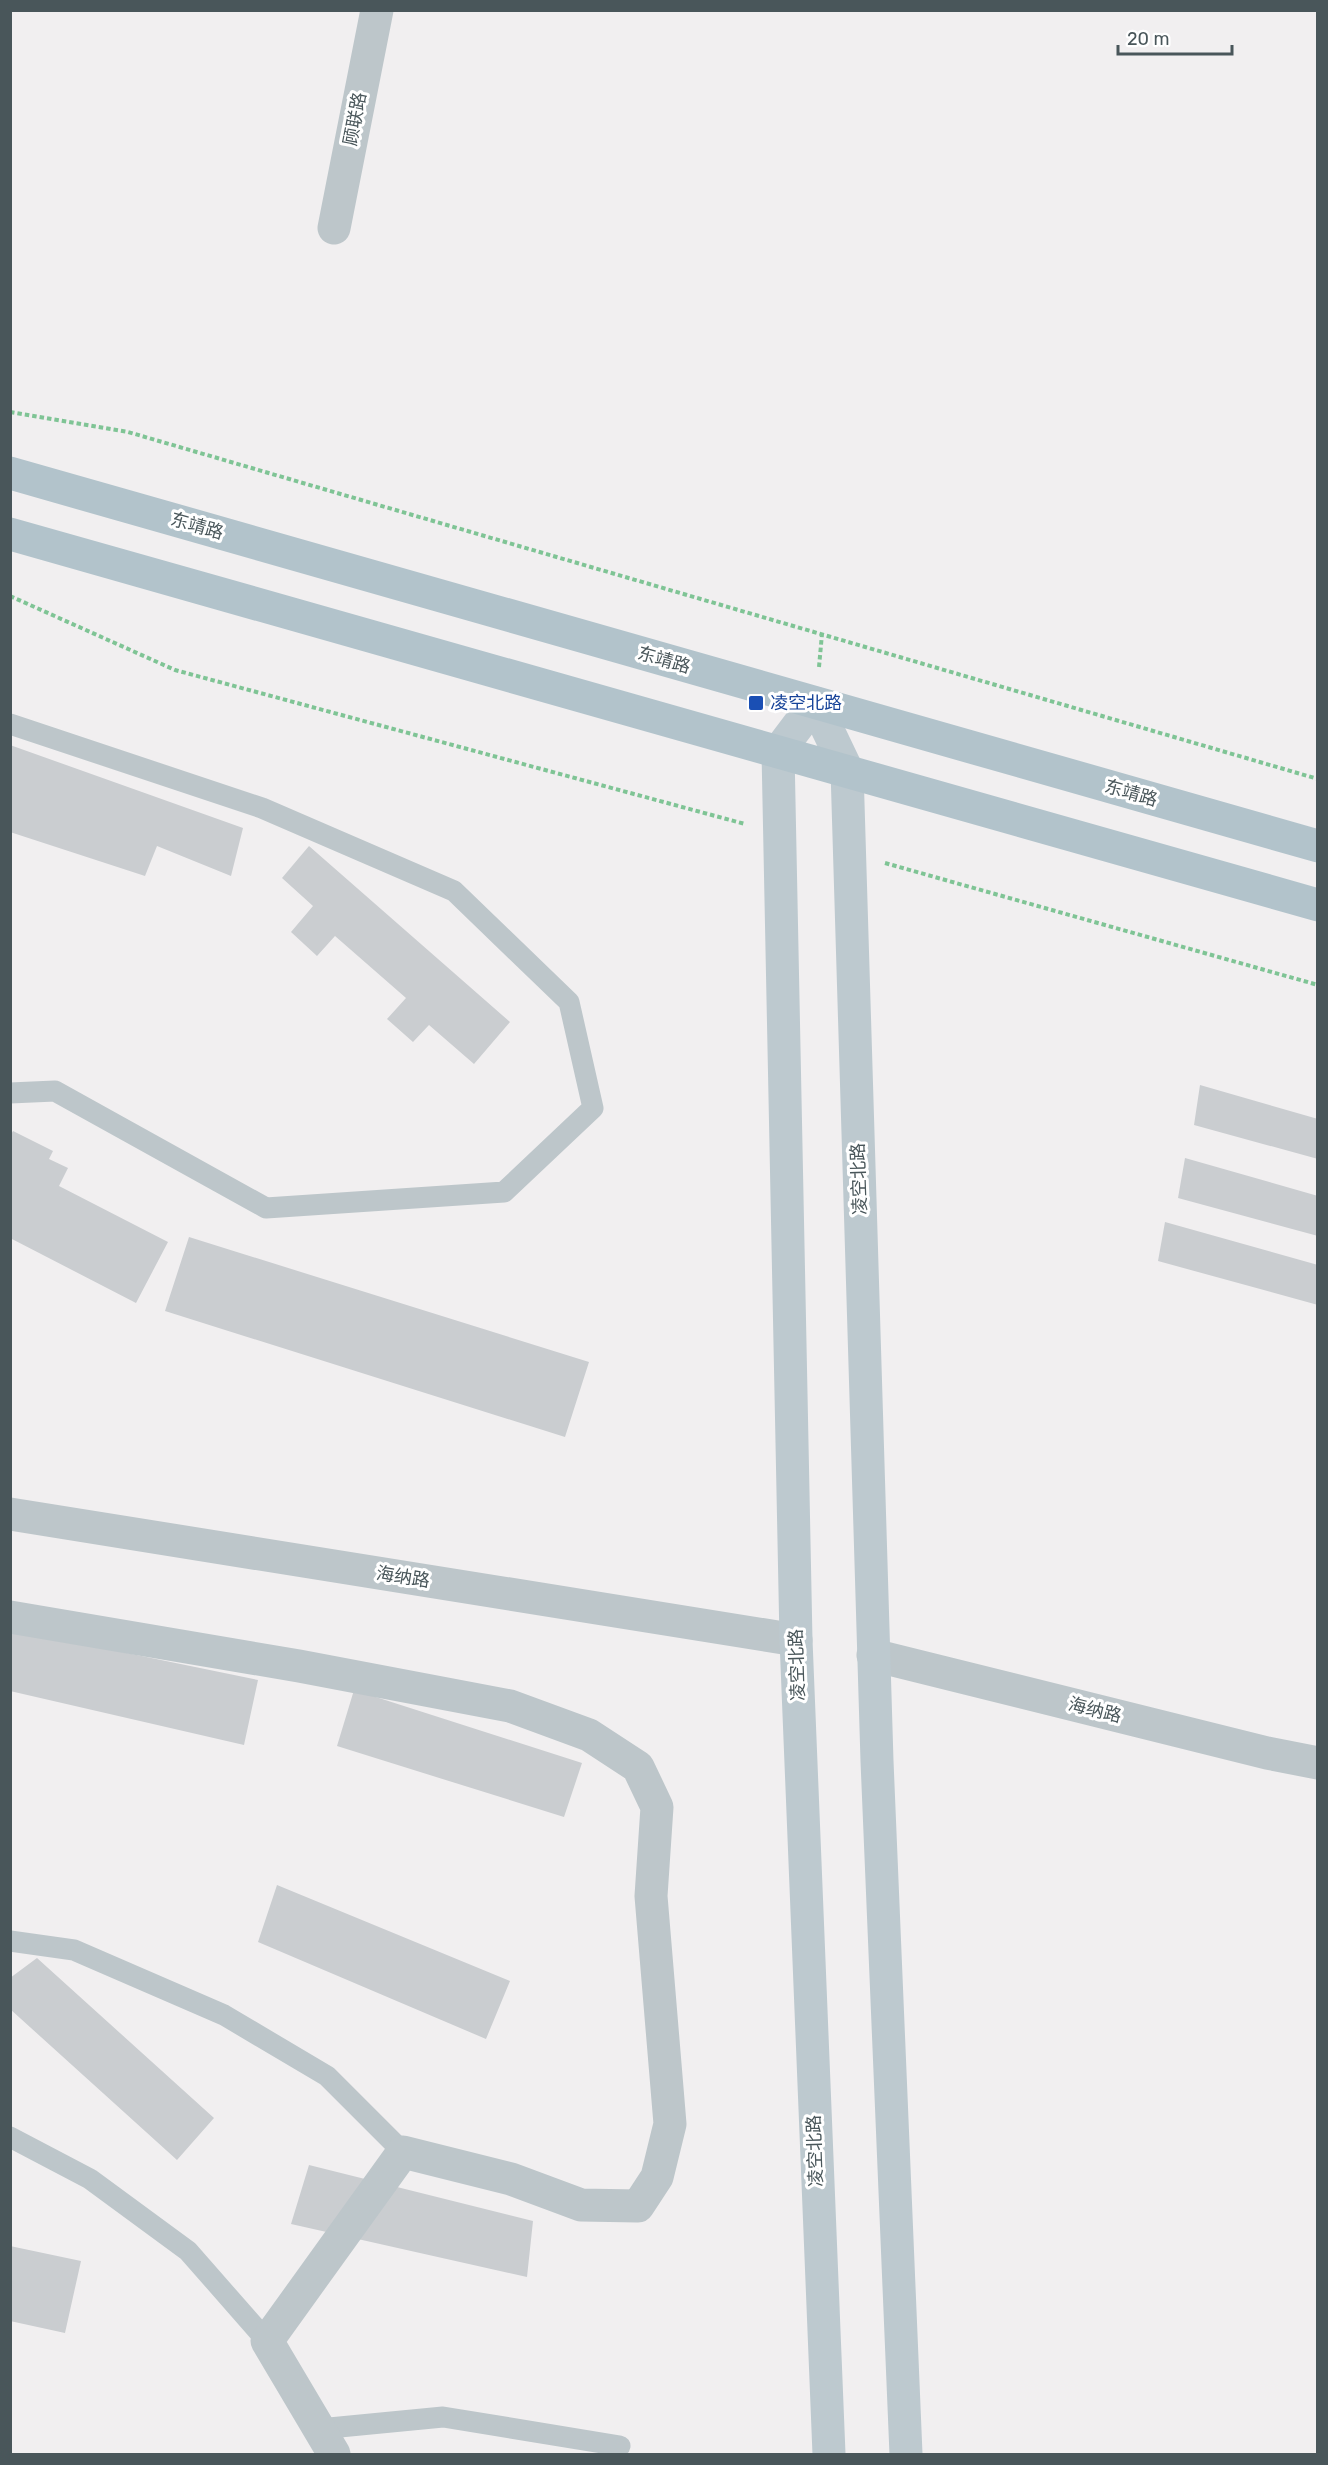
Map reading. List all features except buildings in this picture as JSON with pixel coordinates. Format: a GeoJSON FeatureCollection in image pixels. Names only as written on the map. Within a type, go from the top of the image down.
{"type":"FeatureCollection","features":[{"type":"Feature","properties":{"kind":"main road","name":"东靖路"},"geometry":{"type":"LineString","coordinates":[[10,473],[1317,846]]}},
{"type":"Feature","properties":{"kind":"main road"},"geometry":{"type":"LineString","coordinates":[[10,534],[1317,905]]}},
{"type":"Feature","properties":{"kind":"main road"},"geometry":{"type":"LineString","coordinates":[[778,752],[815,703]]}},
{"type":"Feature","properties":{"kind":"main road","name":"凌空北路"},"geometry":{"type":"LineString","coordinates":[[815,703],[847,770],[873,1654],[906,2454]]}},
{"type":"Feature","properties":{"kind":"main road","name":"凌空北路"},"geometry":{"type":"LineString","coordinates":[[778,752],[796,1640],[829,2454]]}},
{"type":"Feature","properties":{"kind":"street","name":"顾联路"},"geometry":{"type":"LineString","coordinates":[[334,228],[377,10]]}},
{"type":"Feature","properties":{"kind":"street","name":"海纳路"},"geometry":{"type":"LineString","coordinates":[[10,1514],[796,1640]]}},
{"type":"Feature","properties":{"kind":"street"},"geometry":{"type":"LineString","coordinates":[[10,1617],[300,1666],[510,1706],[589,1734],[638,1767],[657,1807],[651,1896],[670,2124],[657,2177],[638,2206],[581,2205],[511,2180],[403,2152],[267,2341],[326,2442]]}},
{"type":"Feature","properties":{"kind":"street","name":"海纳路"},"geometry":{"type":"LineString","coordinates":[[873,1654],[1267,1753],[1317,1763]]}},
{"type":"Feature","properties":{"kind":"lane"},"geometry":{"type":"LineString","coordinates":[[10,723],[262,808],[454,891],[569,1002],[593,1108],[504,1192],[266,1208],[55,1091],[10,1093]]}},
{"type":"Feature","properties":{"kind":"lane"},"geometry":{"type":"LineString","coordinates":[[10,1941],[74,1950],[224,2016],[327,2076],[403,2152]]}},
{"type":"Feature","properties":{"kind":"lane"},"geometry":{"type":"LineString","coordinates":[[10,2136],[90,2179],[188,2252],[267,2341]]}},
{"type":"Feature","properties":{"kind":"lane"},"geometry":{"type":"LineString","coordinates":[[326,2442],[444,2417],[620,2446]]}},
{"type":"Feature","properties":{"kind":"path"},"geometry":{"type":"LineString","coordinates":[[10,412],[128,432],[1317,779]]}},
{"type":"Feature","properties":{"kind":"path"},"geometry":{"type":"LineString","coordinates":[[10,596],[175,670],[780,834]]}},
{"type":"Feature","properties":{"kind":"path"},"geometry":{"type":"LineString","coordinates":[[850,853],[1317,985]]}},
{"type":"Feature","properties":{"kind":"place","name":"凌空北路"},"geometry":{"type":"Point","coordinates":[756,703]}}]}
